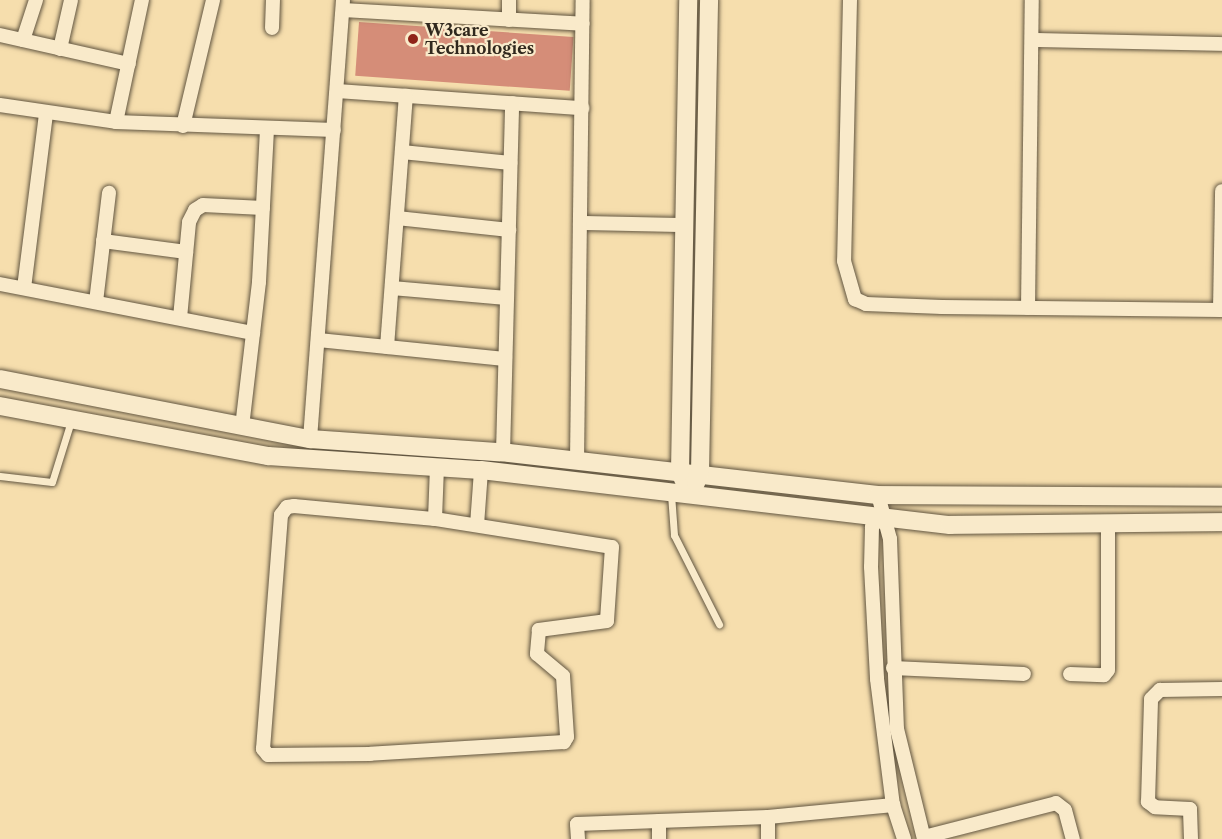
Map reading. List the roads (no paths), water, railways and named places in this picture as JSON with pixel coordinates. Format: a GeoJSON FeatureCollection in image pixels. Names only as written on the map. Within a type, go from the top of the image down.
{"type":"FeatureCollection","features":[{"type":"Feature","properties":{"kind":"street"},"geometry":{"type":"LineString","coordinates":[[23,40],[36,0]]}},
{"type":"Feature","properties":{"kind":"street"},"geometry":{"type":"LineString","coordinates":[[60,49],[71,0]]}},
{"type":"Feature","properties":{"kind":"street"},"geometry":{"type":"LineString","coordinates":[[116,122],[142,0]]}},
{"type":"Feature","properties":{"kind":"street"},"geometry":{"type":"LineString","coordinates":[[183,126],[213,0]]}},
{"type":"Feature","properties":{"kind":"street"},"geometry":{"type":"LineString","coordinates":[[272,28],[273,0]]}},
{"type":"Feature","properties":{"kind":"street"},"geometry":{"type":"LineString","coordinates":[[509,0],[509,20]]}},
{"type":"Feature","properties":{"kind":"street"},"geometry":{"type":"LineString","coordinates":[[577,461],[583,0]]}},
{"type":"Feature","properties":{"kind":"street"},"geometry":{"type":"LineString","coordinates":[[688,0],[680,472],[691,496]]}},
{"type":"Feature","properties":{"kind":"street"},"geometry":{"type":"LineString","coordinates":[[691,496],[700,472],[709,0]]}},
{"type":"Feature","properties":{"kind":"street"},"geometry":{"type":"LineString","coordinates":[[850,0],[844,261],[855,299],[866,304],[1221,310],[1222,191]]}},
{"type":"Feature","properties":{"kind":"street"},"geometry":{"type":"LineString","coordinates":[[1029,308],[1032,0]]}},
{"type":"Feature","properties":{"kind":"street"},"geometry":{"type":"LineString","coordinates":[[310,439],[343,5],[412,7],[509,20],[583,24]]}},
{"type":"Feature","properties":{"kind":"street"},"geometry":{"type":"LineString","coordinates":[[0,35],[129,64]]}},
{"type":"Feature","properties":{"kind":"street"},"geometry":{"type":"LineString","coordinates":[[1032,40],[1222,44]]}},
{"type":"Feature","properties":{"kind":"street"},"geometry":{"type":"LineString","coordinates":[[337,91],[582,108]]}},
{"type":"Feature","properties":{"kind":"street"},"geometry":{"type":"LineString","coordinates":[[387,347],[406,96]]}},
{"type":"Feature","properties":{"kind":"street"},"geometry":{"type":"LineString","coordinates":[[503,453],[512,103]]}},
{"type":"Feature","properties":{"kind":"street"},"geometry":{"type":"LineString","coordinates":[[0,105],[116,122],[334,130]]}},
{"type":"Feature","properties":{"kind":"street"},"geometry":{"type":"LineString","coordinates":[[24,288],[46,113]]}},
{"type":"Feature","properties":{"kind":"street"},"geometry":{"type":"LineString","coordinates":[[242,427],[253,333],[267,129]]}},
{"type":"Feature","properties":{"kind":"street"},"geometry":{"type":"LineString","coordinates":[[402,152],[510,163]]}},
{"type":"Feature","properties":{"kind":"street"},"geometry":{"type":"LineString","coordinates":[[96,302],[109,193]]}},
{"type":"Feature","properties":{"kind":"street"},"geometry":{"type":"LineString","coordinates":[[180,318],[189,222],[203,205],[263,208]]}},
{"type":"Feature","properties":{"kind":"street"},"geometry":{"type":"LineString","coordinates":[[397,218],[508,230]]}},
{"type":"Feature","properties":{"kind":"street"},"geometry":{"type":"LineString","coordinates":[[580,223],[684,225]]}},
{"type":"Feature","properties":{"kind":"street"},"geometry":{"type":"LineString","coordinates":[[103,241],[186,252]]}},
{"type":"Feature","properties":{"kind":"street"},"geometry":{"type":"LineString","coordinates":[[0,284],[253,333]]}},
{"type":"Feature","properties":{"kind":"street"},"geometry":{"type":"LineString","coordinates":[[392,288],[507,298]]}},
{"type":"Feature","properties":{"kind":"street"},"geometry":{"type":"LineString","coordinates":[[318,340],[505,359]]}},
{"type":"Feature","properties":{"kind":"street"},"geometry":{"type":"LineString","coordinates":[[0,379],[310,439],[503,453],[680,472],[700,472],[878,495],[1222,497]]}},
{"type":"Feature","properties":{"kind":"street"},"geometry":{"type":"LineString","coordinates":[[0,406],[268,456],[481,470],[950,525],[1222,522]]}},
{"type":"Feature","properties":{"kind":"street"},"geometry":{"type":"LineString","coordinates":[[435,519],[437,466]]}},
{"type":"Feature","properties":{"kind":"street"},"geometry":{"type":"LineString","coordinates":[[477,525],[481,470]]}},
{"type":"Feature","properties":{"kind":"street"},"geometry":{"type":"LineString","coordinates":[[878,495],[880,517],[890,539],[893,668],[902,764],[924,838],[1056,803],[1065,810],[1073,839]]}},
{"type":"Feature","properties":{"kind":"street"},"geometry":{"type":"LineString","coordinates":[[286,507],[435,519],[477,525],[612,547],[607,621],[539,630],[537,654],[563,676],[570,732],[564,741],[268,755],[263,749],[281,515],[286,507]]}},
{"type":"Feature","properties":{"kind":"street"},"geometry":{"type":"LineString","coordinates":[[880,517],[872,527],[871,567],[879,705],[893,805],[904,839]]}},
{"type":"Feature","properties":{"kind":"street"},"geometry":{"type":"LineString","coordinates":[[1070,674],[1104,675],[1108,670],[1108,524]]}},
{"type":"Feature","properties":{"kind":"street"},"geometry":{"type":"LineString","coordinates":[[893,668],[1024,675]]}},
{"type":"Feature","properties":{"kind":"street"},"geometry":{"type":"LineString","coordinates":[[1191,839],[1190,809],[1155,807],[1148,802],[1151,699],[1160,690],[1222,689]]}},
{"type":"Feature","properties":{"kind":"street"},"geometry":{"type":"LineString","coordinates":[[578,839],[577,824],[768,817],[893,805]]}},
{"type":"Feature","properties":{"kind":"street"},"geometry":{"type":"LineString","coordinates":[[768,817],[768,839]]}},
{"type":"Feature","properties":{"kind":"street"},"geometry":{"type":"LineString","coordinates":[[658,821],[659,839]]}},
{"type":"Feature","properties":{"kind":"lane"},"geometry":{"type":"LineString","coordinates":[[0,476],[52,482],[72,419]]}},
{"type":"Feature","properties":{"kind":"lane"},"geometry":{"type":"LineString","coordinates":[[671,494],[674,535],[719,624]]}},
{"type":"Feature","properties":{"kind":"place","name":"W3care Technologies"},"geometry":{"type":"Point","coordinates":[413,39]}}]}
